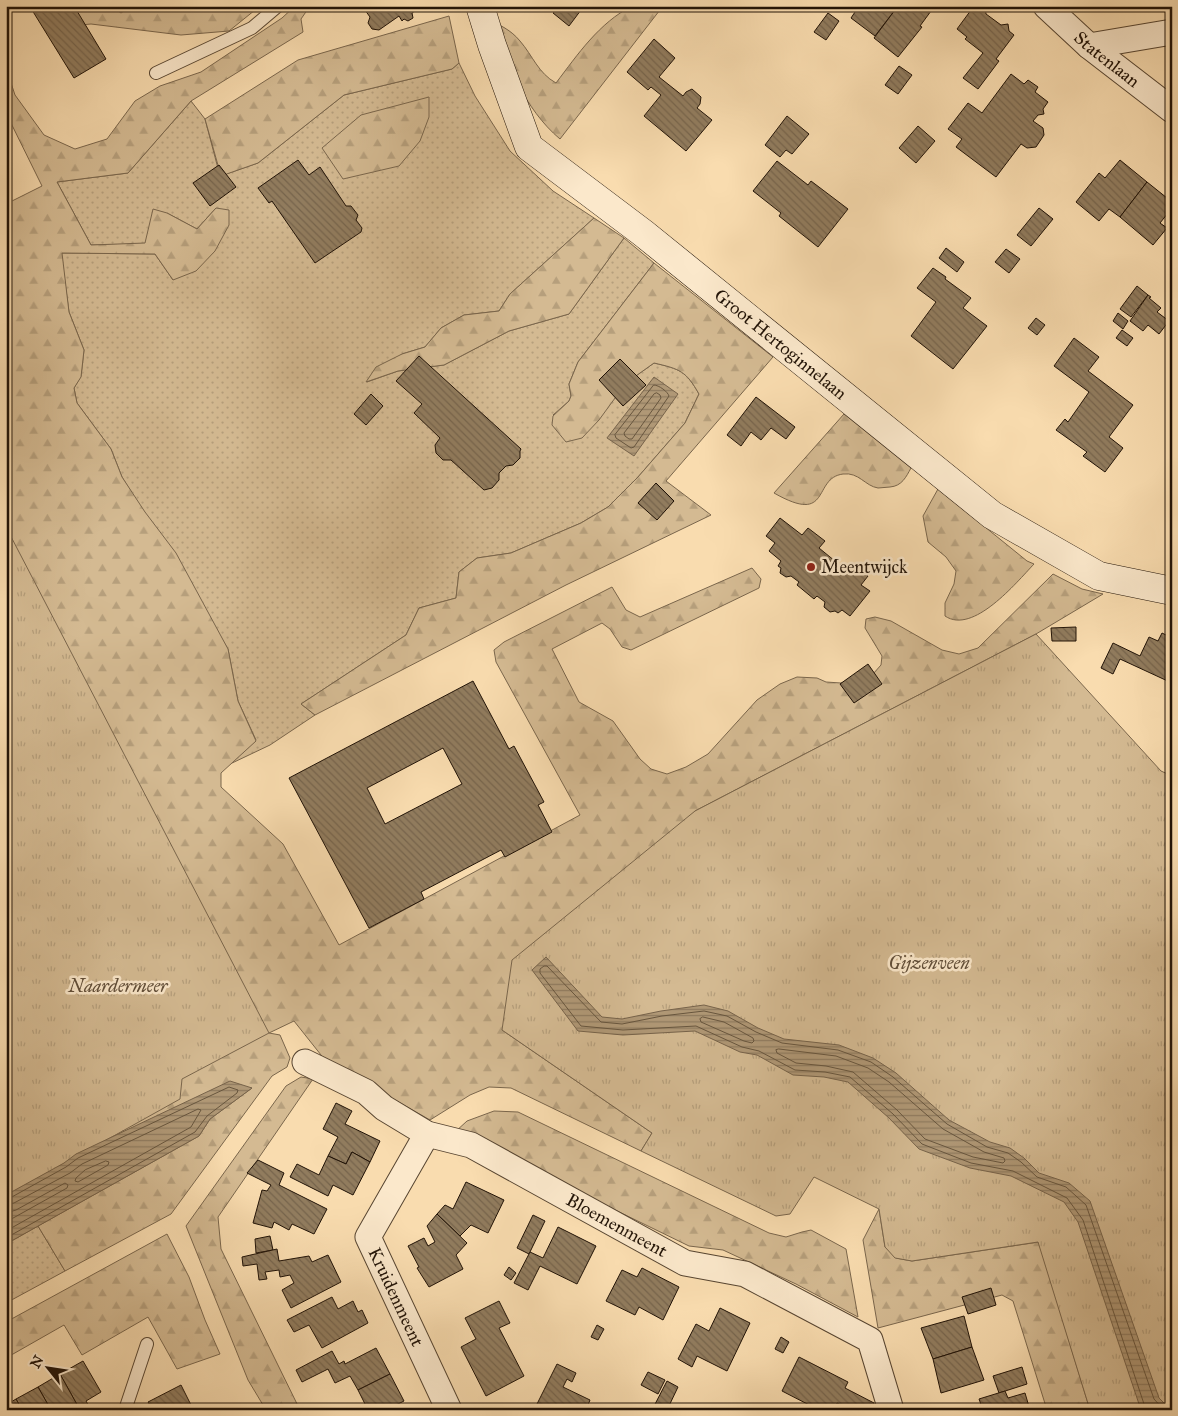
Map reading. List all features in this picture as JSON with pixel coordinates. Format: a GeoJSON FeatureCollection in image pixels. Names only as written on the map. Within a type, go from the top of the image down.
{"type":"FeatureCollection","features":[{"type":"Feature","properties":{"kind":"main road","name":"Groot Hertoginnelaan"},"geometry":{"type":"LineString","coordinates":[[480,6],[529,147],[643,233],[992,515],[1099,576],[1172,591]]}},
{"type":"Feature","properties":{"kind":"street","name":"Statenlaan"},"geometry":{"type":"LineString","coordinates":[[1046,6],[1089,46],[1172,110]]}},
{"type":"Feature","properties":{"kind":"street"},"geometry":{"type":"LineString","coordinates":[[1089,46],[1172,32]]}},
{"type":"Feature","properties":{"kind":"street","name":"Bloemenmeent"},"geometry":{"type":"LineString","coordinates":[[305,1062],[366,1092],[384,1108],[428,1134],[471,1145],[686,1263],[745,1274],[870,1340],[891,1410]]}},
{"type":"Feature","properties":{"kind":"street","name":"Kruidenmeent"},"geometry":{"type":"LineString","coordinates":[[428,1134],[368,1237],[449,1410]]}},
{"type":"Feature","properties":{"kind":"lane"},"geometry":{"type":"LineString","coordinates":[[156,73],[252,28],[278,6]]}},
{"type":"Feature","properties":{"kind":"lane"},"geometry":{"type":"LineString","coordinates":[[125,1410],[147,1344]]}},
{"type":"Feature","properties":{"kind":"green space"},"geometry":{"type":"Polygon","coordinates":[[[69,6],[111,6],[121,13],[131,6],[213,6],[214,8],[218,6],[260,6],[229,31],[181,35],[91,24],[69,26],[69,6]]]}},
{"type":"Feature","properties":{"kind":"green space"},"geometry":{"type":"Polygon","coordinates":[[[295,6],[310,6],[301,19],[303,32],[191,101],[128,173],[57,182],[91,245],[145,243],[153,209],[167,213],[197,229],[216,208],[229,210],[229,225],[215,251],[196,271],[173,280],[155,254],[62,253],[69,312],[84,350],[81,377],[74,388],[77,403],[111,449],[122,477],[145,512],[176,553],[228,649],[238,701],[256,741],[221,773],[221,787],[283,844],[339,945],[580,815],[496,662],[494,650],[504,642],[612,587],[626,610],[640,617],[752,568],[761,579],[759,588],[631,650],[622,647],[610,629],[602,623],[552,649],[579,702],[613,721],[640,759],[651,769],[667,774],[686,767],[708,754],[757,700],[780,684],[797,677],[817,678],[826,682],[841,683],[873,674],[881,665],[882,656],[865,628],[866,619],[875,617],[891,621],[942,650],[959,654],[978,648],[1053,574],[1082,589],[1103,594],[1036,634],[695,811],[502,1030],[652,1133],[641,1151],[511,1088],[489,1087],[470,1095],[430,1120],[325,1060],[294,1021],[269,1033],[280,1035],[290,1058],[287,1067],[272,1076],[171,1214],[65,1271],[38,1226],[199,1136],[210,1119],[252,1088],[76,1154],[6,544],[6,204],[42,186],[6,113],[6,68],[15,95],[44,135],[75,149],[107,139],[135,101],[160,86],[201,72],[282,18],[295,6]]]}},
{"type":"Feature","properties":{"kind":"green space"},"geometry":{"type":"Polygon","coordinates":[[[632,6],[663,6],[560,139],[547,127],[526,99],[487,19],[505,28],[517,37],[540,69],[556,83],[599,30],[632,6]]]}},
{"type":"Feature","properties":{"kind":"green space"},"geometry":{"type":"Polygon","coordinates":[[[449,16],[459,63],[452,69],[344,95],[258,163],[221,176],[205,119],[298,60],[449,16]]]}},
{"type":"Feature","properties":{"kind":"green space"},"geometry":{"type":"Polygon","coordinates":[[[459,63],[475,96],[510,151],[553,191],[594,218],[510,294],[499,311],[464,315],[441,328],[425,347],[402,354],[367,382],[398,371],[444,365],[509,331],[569,314],[624,238],[654,263],[578,362],[569,384],[571,396],[569,401],[553,415],[626,383],[654,363],[681,372],[690,380],[699,394],[685,423],[638,477],[608,507],[581,523],[511,553],[477,558],[459,572],[456,598],[419,608],[406,635],[301,704],[315,715],[270,745],[230,764],[256,740],[238,701],[228,649],[122,477],[111,449],[77,403],[74,388],[81,376],[84,350],[69,312],[61,253],[155,254],[173,280],[216,208],[197,229],[167,213],[145,244],[91,245],[57,182],[128,173],[191,101],[205,119],[220,176],[258,163],[344,95],[452,69],[459,63]]]}},
{"type":"Feature","properties":{"kind":"green space"},"geometry":{"type":"Polygon","coordinates":[[[429,97],[429,117],[420,141],[399,166],[343,179],[322,148],[361,115],[429,97]]]}},
{"type":"Feature","properties":{"kind":"green space"},"geometry":{"type":"Polygon","coordinates":[[[594,218],[624,238],[569,314],[509,331],[444,365],[398,371],[366,382],[376,367],[402,354],[425,347],[441,328],[464,315],[499,311],[510,294],[594,218]]]}},
{"type":"Feature","properties":{"kind":"green space"},"geometry":{"type":"Polygon","coordinates":[[[654,263],[773,357],[666,481],[711,515],[566,585],[315,715],[301,704],[406,635],[419,608],[456,598],[459,572],[477,558],[511,553],[581,523],[608,507],[638,477],[685,423],[699,394],[690,380],[681,372],[654,363],[626,383],[599,420],[582,438],[566,442],[552,425],[553,416],[569,401],[571,396],[569,384],[578,362],[654,263]]]}},
{"type":"Feature","properties":{"kind":"green space"},"geometry":{"type":"Polygon","coordinates":[[[844,414],[911,468],[903,481],[898,485],[878,488],[853,475],[843,474],[834,477],[827,483],[813,503],[805,505],[792,502],[774,493],[844,414]]]}},
{"type":"Feature","properties":{"kind":"green space"},"geometry":{"type":"Polygon","coordinates":[[[938,489],[1027,561],[1034,564],[993,604],[981,613],[968,619],[956,620],[945,616],[945,603],[954,584],[956,571],[946,557],[928,542],[923,516],[938,489]]]}},
{"type":"Feature","properties":{"kind":"green space","name":"Naardermeer"},"geometry":{"type":"Polygon","coordinates":[[[6,527],[269,1033],[182,1079],[180,1099],[6,1196],[6,527]]]}},
{"type":"Feature","properties":{"kind":"green space","name":"Gijzenveen"},"geometry":{"type":"Polygon","coordinates":[[[1036,634],[1161,771],[1172,776],[1172,1410],[1090,1410],[1038,1242],[912,1261],[895,1258],[885,1247],[879,1209],[814,1177],[790,1214],[776,1216],[641,1151],[652,1133],[502,1030],[512,960],[695,811],[1036,634]]]}},
{"type":"Feature","properties":{"kind":"green space"},"geometry":{"type":"Polygon","coordinates":[[[301,1077],[313,1079],[218,1217],[221,1249],[300,1410],[266,1410],[248,1380],[186,1226],[286,1086],[301,1077]]]}},
{"type":"Feature","properties":{"kind":"green space"},"geometry":{"type":"Polygon","coordinates":[[[494,1111],[518,1112],[769,1233],[786,1237],[811,1230],[846,1249],[858,1317],[796,1284],[723,1250],[689,1246],[455,1132],[467,1121],[494,1111]]]}},
{"type":"Feature","properties":{"kind":"green space"},"geometry":{"type":"Polygon","coordinates":[[[879,1209],[885,1247],[896,1258],[912,1261],[1039,1242],[1090,1410],[1047,1410],[1013,1301],[1002,1295],[878,1328],[863,1240],[879,1209]]]}},
{"type":"Feature","properties":{"kind":"green space"},"geometry":{"type":"Polygon","coordinates":[[[38,1226],[65,1271],[6,1303],[6,1244],[38,1226]]]}},
{"type":"Feature","properties":{"kind":"green space"},"geometry":{"type":"Polygon","coordinates":[[[167,1234],[189,1277],[220,1354],[177,1369],[148,1317],[82,1355],[64,1325],[6,1358],[6,1322],[167,1234]]]}},
{"type":"Feature","properties":{"kind":"water"},"geometry":{"type":"Polygon","coordinates":[[[654,377],[678,394],[634,456],[607,438],[654,377]]]}},
{"type":"Feature","properties":{"kind":"water"},"geometry":{"type":"Polygon","coordinates":[[[546,957],[602,1017],[622,1019],[704,1005],[728,1011],[758,1028],[784,1039],[839,1045],[873,1058],[896,1073],[949,1120],[990,1142],[1010,1148],[1024,1158],[1039,1173],[1069,1183],[1090,1201],[1159,1398],[1171,1410],[1141,1410],[1078,1222],[1064,1202],[1011,1176],[970,1168],[919,1149],[889,1118],[848,1082],[824,1077],[793,1075],[757,1055],[740,1052],[695,1031],[623,1035],[578,1031],[532,970],[546,957]]]}},
{"type":"Feature","properties":{"kind":"water"},"geometry":{"type":"Polygon","coordinates":[[[230,1081],[252,1088],[210,1119],[199,1136],[6,1244],[6,1195],[64,1163],[76,1154],[230,1081]]]}},
{"type":"Feature","properties":{"kind":"building"},"geometry":{"type":"Polygon","coordinates":[[[38,6],[74,6],[106,59],[74,78],[32,10],[38,6]]]}},
{"type":"Feature","properties":{"kind":"building"},"geometry":{"type":"Polygon","coordinates":[[[362,6],[422,6],[412,13],[413,18],[408,21],[404,19],[402,21],[399,16],[379,30],[372,29],[368,23],[370,17],[362,6]]]}},
{"type":"Feature","properties":{"kind":"building"},"geometry":{"type":"Polygon","coordinates":[[[553,6],[584,6],[569,26],[553,13],[557,9],[553,6]]]}},
{"type":"Feature","properties":{"kind":"building"},"geometry":{"type":"Polygon","coordinates":[[[859,6],[898,6],[875,36],[851,18],[859,6]]]}},
{"type":"Feature","properties":{"kind":"building"},"geometry":{"type":"Polygon","coordinates":[[[898,6],[927,6],[931,11],[920,26],[922,27],[898,57],[874,38],[898,6]]]}},
{"type":"Feature","properties":{"kind":"building"},"geometry":{"type":"Polygon","coordinates":[[[974,6],[985,7],[986,14],[1001,25],[1008,24],[1009,31],[1014,35],[996,59],[999,61],[978,89],[963,78],[983,53],[965,39],[967,37],[957,29],[974,6]]]}},
{"type":"Feature","properties":{"kind":"building"},"geometry":{"type":"Polygon","coordinates":[[[828,13],[839,21],[826,40],[814,32],[828,13]]]}},
{"type":"Feature","properties":{"kind":"building"},"geometry":{"type":"Polygon","coordinates":[[[654,39],[675,58],[659,77],[683,96],[692,89],[701,97],[697,108],[712,120],[686,151],[644,116],[661,95],[651,87],[648,90],[627,72],[654,39]]]}},
{"type":"Feature","properties":{"kind":"building"},"geometry":{"type":"Polygon","coordinates":[[[899,66],[912,75],[898,94],[885,85],[899,66]]]}},
{"type":"Feature","properties":{"kind":"building"},"geometry":{"type":"Polygon","coordinates":[[[1011,74],[1024,84],[1028,80],[1038,87],[1035,92],[1048,102],[1043,109],[1044,114],[1038,115],[1033,121],[1043,128],[1044,135],[1036,147],[1027,148],[1021,144],[996,177],[956,147],[962,139],[948,129],[968,103],[982,113],[1011,74]]]}},
{"type":"Feature","properties":{"kind":"building"},"geometry":{"type":"Polygon","coordinates":[[[787,116],[809,134],[792,154],[786,150],[780,157],[765,145],[787,116]]]}},
{"type":"Feature","properties":{"kind":"building"},"geometry":{"type":"Polygon","coordinates":[[[918,126],[935,141],[916,163],[899,148],[918,126]]]}},
{"type":"Feature","properties":{"kind":"building"},"geometry":{"type":"Polygon","coordinates":[[[298,160],[309,175],[320,167],[346,206],[351,206],[358,215],[356,220],[362,228],[361,232],[315,263],[272,201],[269,203],[258,188],[298,160]]]}},
{"type":"Feature","properties":{"kind":"building"},"geometry":{"type":"Polygon","coordinates":[[[1120,160],[1147,182],[1120,217],[1109,209],[1099,221],[1076,202],[1099,173],[1105,178],[1120,160]]]}},
{"type":"Feature","properties":{"kind":"building"},"geometry":{"type":"Polygon","coordinates":[[[777,161],[808,185],[811,181],[848,209],[818,247],[779,216],[781,213],[753,191],[777,161]]]}},
{"type":"Feature","properties":{"kind":"building"},"geometry":{"type":"Polygon","coordinates":[[[219,165],[236,187],[210,206],[193,183],[219,165]]]}},
{"type":"Feature","properties":{"kind":"building"},"geometry":{"type":"Polygon","coordinates":[[[1147,182],[1172,202],[1172,208],[1160,223],[1167,228],[1153,245],[1120,217],[1147,182]]]}},
{"type":"Feature","properties":{"kind":"building"},"geometry":{"type":"Polygon","coordinates":[[[1039,208],[1053,219],[1031,246],[1017,235],[1039,208]]]}},
{"type":"Feature","properties":{"kind":"building"},"geometry":{"type":"Polygon","coordinates":[[[946,248],[964,262],[957,272],[939,258],[946,248]]]}},
{"type":"Feature","properties":{"kind":"building"},"geometry":{"type":"Polygon","coordinates":[[[1006,249],[1020,259],[1009,273],[995,262],[1006,249]]]}},
{"type":"Feature","properties":{"kind":"building"},"geometry":{"type":"Polygon","coordinates":[[[933,268],[971,298],[963,308],[987,326],[953,369],[911,336],[936,302],[917,288],[933,268]]]}},
{"type":"Feature","properties":{"kind":"building"},"geometry":{"type":"Polygon","coordinates":[[[1137,286],[1148,295],[1131,317],[1120,309],[1137,286]]]}},
{"type":"Feature","properties":{"kind":"building"},"geometry":{"type":"Polygon","coordinates":[[[1148,295],[1161,308],[1157,312],[1169,321],[1159,334],[1148,325],[1143,331],[1130,321],[1148,295]]]}},
{"type":"Feature","properties":{"kind":"building"},"geometry":{"type":"Polygon","coordinates":[[[1118,313],[1128,321],[1123,329],[1113,321],[1118,313]]]}},
{"type":"Feature","properties":{"kind":"building"},"geometry":{"type":"Polygon","coordinates":[[[1036,318],[1045,325],[1037,335],[1028,328],[1036,318]]]}},
{"type":"Feature","properties":{"kind":"building"},"geometry":{"type":"Polygon","coordinates":[[[1122,330],[1133,338],[1127,346],[1116,338],[1122,330]]]}},
{"type":"Feature","properties":{"kind":"building"},"geometry":{"type":"Polygon","coordinates":[[[1074,338],[1099,357],[1088,371],[1133,405],[1109,437],[1123,448],[1105,472],[1083,456],[1087,452],[1056,430],[1065,419],[1068,422],[1089,392],[1054,366],[1074,338]]]}},
{"type":"Feature","properties":{"kind":"building"},"geometry":{"type":"Polygon","coordinates":[[[419,356],[521,449],[520,458],[513,465],[506,466],[499,473],[499,480],[492,488],[484,490],[451,460],[443,460],[436,453],[435,445],[440,438],[414,413],[422,404],[396,381],[419,356]]]}},
{"type":"Feature","properties":{"kind":"building"},"geometry":{"type":"Polygon","coordinates":[[[620,359],[646,385],[623,406],[599,380],[620,359]]]}},
{"type":"Feature","properties":{"kind":"building"},"geometry":{"type":"Polygon","coordinates":[[[371,394],[383,406],[366,425],[354,414],[371,394]]]}},
{"type":"Feature","properties":{"kind":"building"},"geometry":{"type":"Polygon","coordinates":[[[756,397],[795,427],[786,439],[771,428],[761,440],[751,432],[741,446],[727,435],[756,397]]]}},
{"type":"Feature","properties":{"kind":"building"},"geometry":{"type":"Polygon","coordinates":[[[656,483],[674,501],[657,520],[638,503],[656,483]]]}},
{"type":"Feature","properties":{"kind":"building","name":"Meentwijck"},"geometry":{"type":"Polygon","coordinates":[[[780,518],[802,535],[808,528],[825,541],[819,548],[846,570],[852,563],[868,576],[861,585],[870,591],[850,616],[842,610],[838,613],[835,611],[830,612],[824,607],[825,602],[817,596],[814,599],[797,585],[799,582],[791,576],[786,577],[780,573],[781,568],[778,566],[781,561],[769,551],[775,543],[766,536],[780,518]]]}},
{"type":"Feature","properties":{"kind":"building"},"geometry":{"type":"Polygon","coordinates":[[[1076,627],[1076,641],[1052,641],[1051,628],[1076,627]]]}},
{"type":"Feature","properties":{"kind":"building"},"geometry":{"type":"Polygon","coordinates":[[[1162,633],[1172,638],[1172,683],[1120,659],[1113,674],[1101,668],[1113,643],[1140,656],[1149,637],[1158,641],[1162,633]]]}},
{"type":"Feature","properties":{"kind":"building"},"geometry":{"type":"Polygon","coordinates":[[[868,664],[882,684],[854,703],[840,684],[868,664]]]}},
{"type":"Feature","properties":{"kind":"building"},"geometry":{"type":"Polygon","coordinates":[[[473,681],[509,749],[514,746],[544,802],[538,805],[552,832],[505,857],[501,850],[421,892],[424,899],[369,928],[289,778],[473,681]],[[443,748],[367,788],[385,824],[462,784],[443,748]]]}},
{"type":"Feature","properties":{"kind":"building"},"geometry":{"type":"Polygon","coordinates":[[[336,1103],[352,1111],[345,1124],[380,1141],[370,1162],[352,1152],[346,1164],[328,1156],[338,1137],[323,1129],[336,1103]]]}},
{"type":"Feature","properties":{"kind":"building"},"geometry":{"type":"Polygon","coordinates":[[[352,1152],[370,1162],[353,1195],[333,1185],[328,1196],[290,1177],[297,1164],[319,1175],[328,1156],[346,1164],[352,1152]]]}},
{"type":"Feature","properties":{"kind":"building"},"geometry":{"type":"Polygon","coordinates":[[[258,1160],[284,1173],[279,1185],[327,1209],[314,1234],[292,1224],[289,1230],[274,1222],[272,1228],[253,1223],[262,1190],[267,1191],[271,1185],[247,1173],[258,1160]]]}},
{"type":"Feature","properties":{"kind":"building"},"geometry":{"type":"Polygon","coordinates":[[[466,1182],[504,1200],[488,1233],[471,1225],[460,1236],[437,1214],[445,1205],[453,1209],[466,1182]]]}},
{"type":"Feature","properties":{"kind":"building"},"geometry":{"type":"Polygon","coordinates":[[[437,1214],[467,1243],[456,1255],[463,1269],[429,1287],[417,1268],[419,1267],[408,1246],[424,1238],[428,1246],[435,1242],[427,1226],[437,1214]]]}},
{"type":"Feature","properties":{"kind":"building"},"geometry":{"type":"Polygon","coordinates":[[[533,1215],[545,1221],[529,1254],[517,1248],[533,1215]]]}},
{"type":"Feature","properties":{"kind":"building"},"geometry":{"type":"Polygon","coordinates":[[[558,1227],[596,1246],[577,1284],[540,1266],[528,1290],[514,1283],[530,1252],[543,1258],[558,1227]]]}},
{"type":"Feature","properties":{"kind":"building"},"geometry":{"type":"Polygon","coordinates":[[[270,1236],[273,1250],[256,1253],[255,1239],[270,1236]]]}},
{"type":"Feature","properties":{"kind":"building"},"geometry":{"type":"Polygon","coordinates":[[[277,1249],[279,1261],[309,1256],[312,1262],[328,1255],[341,1282],[291,1308],[282,1290],[294,1283],[290,1275],[280,1277],[279,1270],[265,1272],[267,1279],[259,1280],[257,1264],[243,1266],[242,1257],[277,1249]]]}},
{"type":"Feature","properties":{"kind":"building"},"geometry":{"type":"Polygon","coordinates":[[[509,1267],[516,1273],[511,1280],[504,1275],[509,1267]]]}},
{"type":"Feature","properties":{"kind":"building"},"geometry":{"type":"Polygon","coordinates":[[[642,1268],[679,1287],[663,1320],[639,1307],[635,1315],[606,1301],[622,1270],[637,1277],[642,1268]]]}},
{"type":"Feature","properties":{"kind":"building"},"geometry":{"type":"Polygon","coordinates":[[[991,1288],[996,1305],[968,1314],[962,1297],[991,1288]]]}},
{"type":"Feature","properties":{"kind":"building"},"geometry":{"type":"Polygon","coordinates":[[[332,1297],[338,1309],[353,1301],[358,1312],[362,1310],[368,1323],[322,1348],[309,1325],[294,1332],[287,1320],[332,1297]]]}},
{"type":"Feature","properties":{"kind":"building"},"geometry":{"type":"Polygon","coordinates":[[[499,1301],[510,1323],[499,1328],[524,1376],[486,1396],[461,1347],[476,1339],[465,1318],[499,1301]]]}},
{"type":"Feature","properties":{"kind":"building"},"geometry":{"type":"Polygon","coordinates":[[[720,1308],[750,1323],[727,1371],[697,1356],[692,1367],[678,1359],[696,1324],[709,1331],[720,1308]]]}},
{"type":"Feature","properties":{"kind":"building"},"geometry":{"type":"Polygon","coordinates":[[[964,1316],[972,1347],[933,1359],[921,1328],[964,1316]]]}},
{"type":"Feature","properties":{"kind":"building"},"geometry":{"type":"Polygon","coordinates":[[[597,1325],[604,1329],[598,1340],[591,1337],[597,1325]]]}},
{"type":"Feature","properties":{"kind":"building"},"geometry":{"type":"Polygon","coordinates":[[[781,1337],[789,1342],[783,1353],[775,1349],[781,1337]]]}},
{"type":"Feature","properties":{"kind":"building"},"geometry":{"type":"Polygon","coordinates":[[[972,1347],[984,1380],[941,1393],[933,1359],[972,1347]]]}},
{"type":"Feature","properties":{"kind":"building"},"geometry":{"type":"Polygon","coordinates":[[[376,1348],[390,1374],[358,1390],[350,1376],[335,1383],[328,1369],[302,1382],[296,1370],[332,1351],[339,1364],[344,1361],[345,1364],[376,1348]]]}},
{"type":"Feature","properties":{"kind":"building"},"geometry":{"type":"Polygon","coordinates":[[[799,1357],[848,1382],[845,1388],[874,1403],[871,1410],[850,1410],[837,1403],[834,1410],[819,1410],[782,1391],[799,1357]]]}},
{"type":"Feature","properties":{"kind":"building"},"geometry":{"type":"Polygon","coordinates":[[[83,1361],[101,1392],[86,1401],[91,1410],[80,1410],[60,1374],[83,1361]]]}},
{"type":"Feature","properties":{"kind":"building"},"geometry":{"type":"Polygon","coordinates":[[[557,1364],[576,1373],[572,1382],[567,1379],[563,1387],[590,1400],[586,1410],[544,1410],[536,1406],[557,1364]]]}},
{"type":"Feature","properties":{"kind":"building"},"geometry":{"type":"Polygon","coordinates":[[[1022,1367],[1027,1384],[999,1393],[993,1376],[1022,1367]]]}},
{"type":"Feature","properties":{"kind":"building"},"geometry":{"type":"Polygon","coordinates":[[[648,1372],[665,1380],[658,1394],[641,1385],[648,1372]]]}},
{"type":"Feature","properties":{"kind":"building"},"geometry":{"type":"Polygon","coordinates":[[[60,1374],[80,1410],[51,1410],[38,1387],[60,1374]]]}},
{"type":"Feature","properties":{"kind":"building"},"geometry":{"type":"Polygon","coordinates":[[[390,1374],[404,1401],[386,1410],[363,1410],[367,1408],[358,1390],[390,1374]]]}},
{"type":"Feature","properties":{"kind":"building"},"geometry":{"type":"Polygon","coordinates":[[[667,1381],[678,1387],[667,1410],[652,1410],[667,1381]]]}},
{"type":"Feature","properties":{"kind":"building"},"geometry":{"type":"Polygon","coordinates":[[[181,1385],[193,1409],[153,1410],[148,1402],[181,1385]]]}},
{"type":"Feature","properties":{"kind":"building"},"geometry":{"type":"Polygon","coordinates":[[[38,1387],[51,1410],[22,1410],[16,1399],[38,1387]]]}},
{"type":"Feature","properties":{"kind":"building"},"geometry":{"type":"Polygon","coordinates":[[[1005,1391],[1008,1398],[1025,1393],[1030,1410],[983,1410],[979,1399],[1005,1391]]]}},
{"type":"Feature","properties":{"kind":"building"},"geometry":{"type":"Polygon","coordinates":[[[16,1399],[22,1410],[6,1410],[6,1405],[16,1399]]]}},
{"type":"Feature","properties":{"kind":"place","name":"Meentwijck"},"geometry":{"type":"Point","coordinates":[811,567]}}]}
